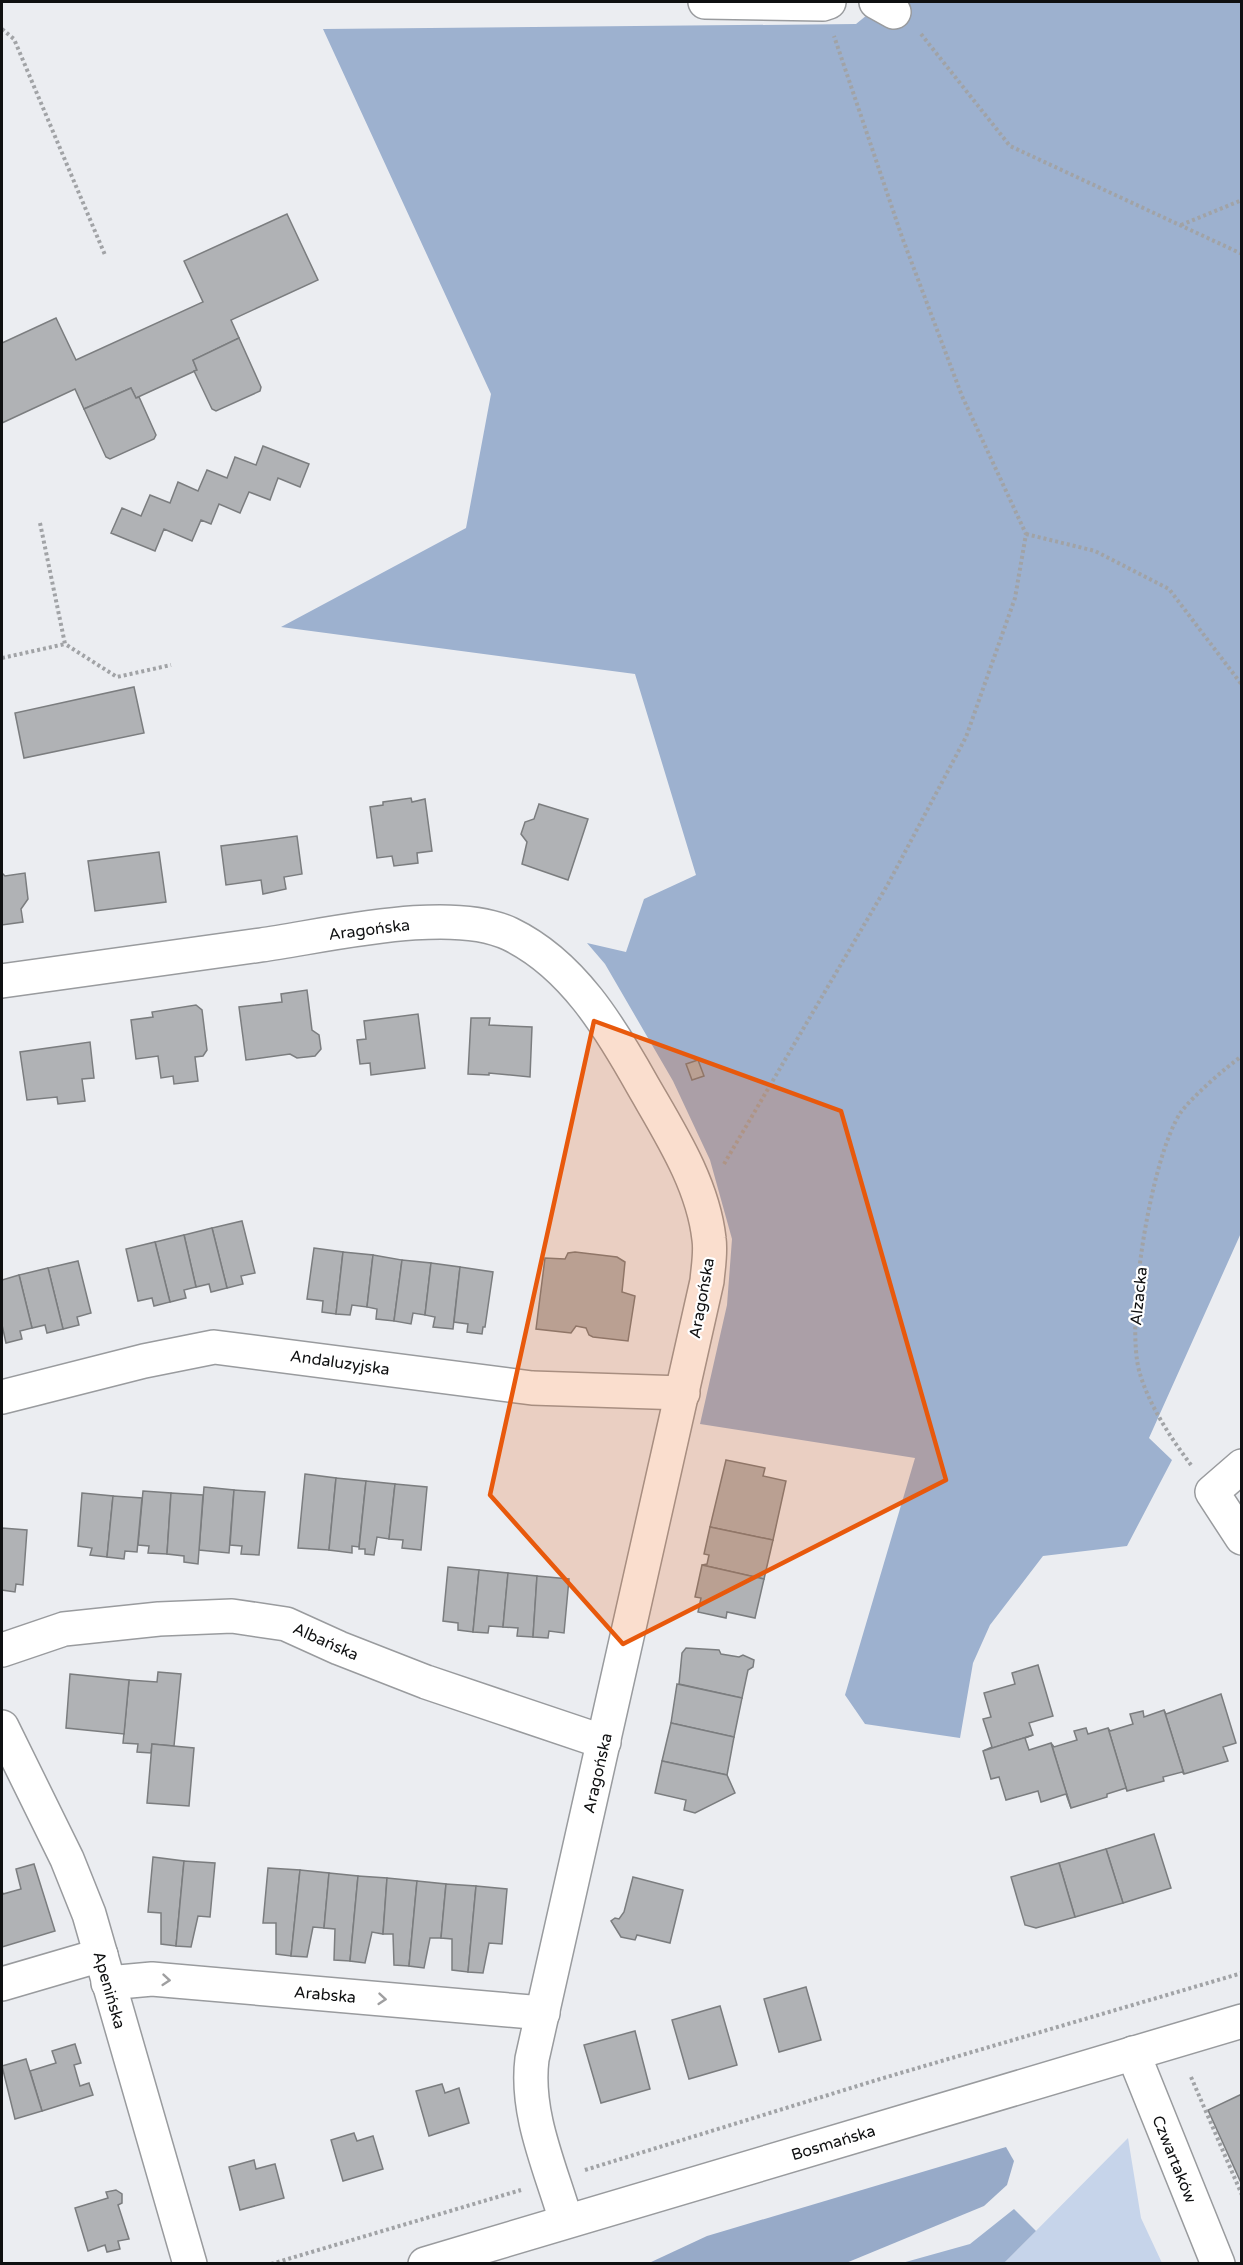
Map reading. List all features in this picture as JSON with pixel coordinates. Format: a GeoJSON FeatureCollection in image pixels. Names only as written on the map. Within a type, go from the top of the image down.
{"type":"FeatureCollection","features":[{"type":"Feature","properties":{"kind":"street"},"geometry":{"type":"LineString","coordinates":[[705,2],[826,3]]}},
{"type":"Feature","properties":{"kind":"street","name":"Aragońska"},"geometry":{"type":"LineString","coordinates":[[2,981],[291,941],[398,923],[469,923],[507,932],[536,947],[572,979],[597,1013],[667,1128],[701,1202],[710,1240],[707,1281],[543,2013],[529,2085],[536,2121],[566,2222]]}},
{"type":"Feature","properties":{"kind":"street","name":"Andaluzyjska"},"geometry":{"type":"LineString","coordinates":[[2,1397],[144,1361],[214,1347],[532,1388],[683,1393]]}},
{"type":"Feature","properties":{"kind":"street"},"geometry":{"type":"LineString","coordinates":[[1242,1466],[1212,1492],[1242,1538]]}},
{"type":"Feature","properties":{"kind":"street","name":"Albańska"},"geometry":{"type":"LineString","coordinates":[[2,1650],[64,1629],[159,1619],[232,1616],[286,1624],[339,1648],[426,1682],[604,1742]]}},
{"type":"Feature","properties":{"kind":"street","name":"Apenińska"},"geometry":{"type":"LineString","coordinates":[[2,1727],[68,1858],[88,1914],[190,2264]]}},
{"type":"Feature","properties":{"kind":"street","name":"Arabska"},"geometry":{"type":"LineString","coordinates":[[2,1984],[104,1969],[152,1978],[543,2013]]}},
{"type":"Feature","properties":{"kind":"street","name":"Bosmańska"},"geometry":{"type":"LineString","coordinates":[[425,2264],[1242,2021]]}},
{"type":"Feature","properties":{"kind":"street","name":"Czwartaków"},"geometry":{"type":"LineString","coordinates":[[1133,2053],[1218,2264]]}},
{"type":"Feature","properties":{"kind":"path"},"geometry":{"type":"LineString","coordinates":[[701,1202],[888,884],[966,737],[1016,598],[1026,534],[950,364],[902,237],[826,3]]}},
{"type":"Feature","properties":{"kind":"path"},"geometry":{"type":"LineString","coordinates":[[885,7],[909,19],[1010,146],[1242,254]]}},
{"type":"Feature","properties":{"kind":"path"},"geometry":{"type":"LineString","coordinates":[[2,29],[15,41],[105,255]]}},
{"type":"Feature","properties":{"kind":"path"},"geometry":{"type":"LineString","coordinates":[[1180,226],[1242,200]]}},
{"type":"Feature","properties":{"kind":"path"},"geometry":{"type":"LineString","coordinates":[[40,523],[65,644]]}},
{"type":"Feature","properties":{"kind":"path"},"geometry":{"type":"LineString","coordinates":[[1026,534],[1095,551],[1169,589],[1242,685]]}},
{"type":"Feature","properties":{"kind":"path"},"geometry":{"type":"LineString","coordinates":[[2,658],[65,644],[117,676],[171,665]]}},
{"type":"Feature","properties":{"kind":"path","name":"Alzacka"},"geometry":{"type":"LineString","coordinates":[[1212,1492],[1167,1430],[1140,1375],[1133,1341],[1136,1294],[1157,1168],[1181,1112],[1242,1056]]}},
{"type":"Feature","properties":{"kind":"path"},"geometry":{"type":"LineString","coordinates":[[271,2264],[554,2180],[880,2079],[1242,1974]]}},
{"type":"Feature","properties":{"kind":"path"},"geometry":{"type":"LineString","coordinates":[[1191,2077],[1242,2195]]}},
{"type":"Feature","properties":{"kind":"highlighted area"},"geometry":{"type":"Polygon","coordinates":[[[594,1021],[841,1111],[946,1480],[623,1644],[490,1495],[594,1021]]]}},
{"type":"Feature","properties":{"kind":"shaded area"},"geometry":{"type":"Polygon","coordinates":[[[883,2],[1241,2],[1241,1233],[1149,1438],[1172,1460],[1127,1546],[1043,1556],[990,1625],[973,1663],[960,1738],[865,1724],[845,1695],[915,1458],[700,1424],[727,1305],[732,1239],[710,1160],[673,1081],[605,964],[587,943],[626,952],[644,899],[696,875],[635,674],[281,627],[466,528],[491,394],[323,29],[856,24],[883,2]]]}},
{"type":"Feature","properties":{"kind":"shaded area"},"geometry":{"type":"Polygon","coordinates":[[[1128,2138],[1141,2218],[1162,2263],[1004,2263],[1128,2138]]]}},
{"type":"Feature","properties":{"kind":"shaded area"},"geometry":{"type":"Polygon","coordinates":[[[1006,2147],[1014,2161],[1007,2185],[984,2206],[846,2263],[649,2263],[707,2236],[1006,2147]]]}},
{"type":"Feature","properties":{"kind":"shaded area"},"geometry":{"type":"Polygon","coordinates":[[[1014,2209],[1036,2231],[1004,2263],[902,2263],[970,2244],[1014,2209]]]}},
{"type":"Feature","properties":{"kind":"building"},"geometry":{"type":"Polygon","coordinates":[[[287,214],[318,280],[231,320],[239,338],[193,360],[197,370],[136,398],[131,388],[84,409],[75,389],[2,423],[2,343],[56,318],[76,360],[203,302],[184,261],[287,214]]]}},
{"type":"Feature","properties":{"kind":"building"},"geometry":{"type":"Polygon","coordinates":[[[239,338],[261,387],[260,391],[216,411],[212,409],[194,371],[197,370],[193,360],[239,338]]]}},
{"type":"Feature","properties":{"kind":"building"},"geometry":{"type":"Polygon","coordinates":[[[131,388],[136,398],[139,397],[156,435],[154,439],[110,459],[106,457],[84,409],[131,388]]]}},
{"type":"Feature","properties":{"kind":"building"},"geometry":{"type":"Polygon","coordinates":[[[263,446],[309,464],[300,487],[278,478],[270,500],[249,492],[240,513],[219,504],[211,524],[201,520],[192,541],[164,529],[155,551],[111,533],[122,508],[141,516],[150,495],[170,503],[178,482],[198,491],[207,470],[227,478],[235,457],[256,465],[263,446]]]}},
{"type":"Feature","properties":{"kind":"building"},"geometry":{"type":"Polygon","coordinates":[[[134,687],[144,733],[24,758],[15,713],[134,687]]]}},
{"type":"Feature","properties":{"kind":"building"},"geometry":{"type":"Polygon","coordinates":[[[411,798],[412,802],[425,799],[432,851],[417,853],[418,863],[394,866],[392,856],[377,858],[370,807],[383,805],[383,802],[411,798]]]}},
{"type":"Feature","properties":{"kind":"building"},"geometry":{"type":"Polygon","coordinates":[[[539,804],[588,819],[568,880],[522,864],[527,842],[521,834],[525,822],[534,819],[539,804]]]}},
{"type":"Feature","properties":{"kind":"building"},"geometry":{"type":"Polygon","coordinates":[[[297,836],[302,874],[284,877],[286,889],[263,894],[261,880],[226,885],[221,846],[297,836]]]}},
{"type":"Feature","properties":{"kind":"building"},"geometry":{"type":"Polygon","coordinates":[[[159,852],[166,902],[95,911],[88,861],[159,852]]]}},
{"type":"Feature","properties":{"kind":"building"},"geometry":{"type":"Polygon","coordinates":[[[2,873],[5,876],[25,873],[28,899],[21,909],[23,922],[2,925],[2,873]]]}},
{"type":"Feature","properties":{"kind":"building"},"geometry":{"type":"Polygon","coordinates":[[[307,990],[312,1030],[319,1035],[321,1049],[315,1056],[297,1058],[290,1054],[246,1060],[239,1007],[282,1002],[281,994],[307,990]]]}},
{"type":"Feature","properties":{"kind":"building"},"geometry":{"type":"Polygon","coordinates":[[[196,1005],[202,1010],[207,1050],[203,1056],[195,1057],[198,1081],[174,1084],[173,1076],[161,1078],[158,1056],[136,1059],[131,1020],[153,1017],[152,1012],[196,1005]]]}},
{"type":"Feature","properties":{"kind":"building"},"geometry":{"type":"Polygon","coordinates":[[[418,1014],[425,1068],[371,1075],[370,1063],[360,1064],[357,1040],[366,1039],[364,1021],[418,1014]]]}},
{"type":"Feature","properties":{"kind":"building"},"geometry":{"type":"Polygon","coordinates":[[[471,1018],[490,1018],[489,1025],[532,1027],[530,1077],[489,1073],[489,1075],[468,1074],[471,1018]]]}},
{"type":"Feature","properties":{"kind":"building"},"geometry":{"type":"Polygon","coordinates":[[[90,1042],[94,1078],[82,1079],[85,1101],[58,1104],[57,1097],[27,1100],[20,1052],[90,1042]]]}},
{"type":"Feature","properties":{"kind":"building"},"geometry":{"type":"Polygon","coordinates":[[[698,1060],[704,1076],[692,1080],[686,1064],[698,1060]]]}},
{"type":"Feature","properties":{"kind":"building"},"geometry":{"type":"Polygon","coordinates":[[[242,1221],[255,1273],[241,1276],[243,1284],[227,1288],[212,1228],[242,1221]]]}},
{"type":"Feature","properties":{"kind":"building"},"geometry":{"type":"Polygon","coordinates":[[[212,1228],[227,1288],[211,1292],[209,1284],[196,1287],[184,1235],[212,1228]]]}},
{"type":"Feature","properties":{"kind":"building"},"geometry":{"type":"Polygon","coordinates":[[[184,1235],[196,1287],[184,1290],[186,1298],[170,1302],[155,1242],[184,1235]]]}},
{"type":"Feature","properties":{"kind":"building"},"geometry":{"type":"Polygon","coordinates":[[[155,1242],[170,1302],[154,1306],[152,1298],[138,1301],[126,1249],[155,1242]]]}},
{"type":"Feature","properties":{"kind":"building"},"geometry":{"type":"Polygon","coordinates":[[[314,1248],[343,1252],[336,1314],[322,1312],[323,1301],[307,1299],[314,1248]]]}},
{"type":"Feature","properties":{"kind":"building"},"geometry":{"type":"Polygon","coordinates":[[[343,1252],[373,1255],[367,1307],[352,1305],[350,1315],[336,1314],[343,1252]]]}},
{"type":"Feature","properties":{"kind":"building"},"geometry":{"type":"Polygon","coordinates":[[[568,1253],[617,1257],[625,1262],[622,1292],[635,1296],[628,1341],[593,1337],[589,1335],[586,1328],[576,1326],[571,1333],[536,1329],[545,1258],[565,1259],[568,1253]]]}},
{"type":"Feature","properties":{"kind":"building"},"geometry":{"type":"Polygon","coordinates":[[[373,1255],[402,1260],[394,1321],[376,1319],[377,1309],[367,1307],[373,1255]]]}},
{"type":"Feature","properties":{"kind":"building"},"geometry":{"type":"Polygon","coordinates":[[[402,1260],[431,1263],[425,1315],[413,1313],[411,1324],[394,1321],[402,1260]]]}},
{"type":"Feature","properties":{"kind":"building"},"geometry":{"type":"Polygon","coordinates":[[[78,1261],[91,1313],[77,1317],[79,1325],[63,1329],[48,1268],[78,1261]]]}},
{"type":"Feature","properties":{"kind":"building"},"geometry":{"type":"Polygon","coordinates":[[[431,1263],[460,1267],[453,1329],[433,1327],[435,1317],[425,1315],[431,1263]]]}},
{"type":"Feature","properties":{"kind":"building"},"geometry":{"type":"Polygon","coordinates":[[[460,1267],[493,1272],[482,1334],[467,1332],[468,1324],[454,1322],[460,1267]]]}},
{"type":"Feature","properties":{"kind":"building"},"geometry":{"type":"Polygon","coordinates":[[[48,1268],[63,1329],[47,1333],[45,1325],[32,1328],[19,1275],[48,1268]]]}},
{"type":"Feature","properties":{"kind":"building"},"geometry":{"type":"Polygon","coordinates":[[[19,1275],[32,1328],[20,1331],[22,1339],[6,1343],[2,1325],[2,1280],[19,1275]]]}},
{"type":"Feature","properties":{"kind":"building"},"geometry":{"type":"Polygon","coordinates":[[[726,1460],[765,1468],[763,1476],[786,1481],[773,1540],[710,1527],[726,1460]]]}},
{"type":"Feature","properties":{"kind":"building"},"geometry":{"type":"Polygon","coordinates":[[[305,1474],[336,1478],[329,1550],[298,1548],[305,1474]]]}},
{"type":"Feature","properties":{"kind":"building"},"geometry":{"type":"Polygon","coordinates":[[[336,1478],[366,1481],[359,1547],[352,1546],[352,1553],[329,1550],[336,1478]]]}},
{"type":"Feature","properties":{"kind":"building"},"geometry":{"type":"Polygon","coordinates":[[[366,1481],[395,1484],[389,1539],[377,1537],[374,1555],[365,1554],[365,1549],[359,1549],[366,1481]]]}},
{"type":"Feature","properties":{"kind":"building"},"geometry":{"type":"Polygon","coordinates":[[[395,1484],[427,1487],[421,1550],[402,1548],[403,1540],[389,1539],[395,1484]]]}},
{"type":"Feature","properties":{"kind":"building"},"geometry":{"type":"Polygon","coordinates":[[[204,1487],[234,1490],[229,1553],[199,1550],[204,1487]]]}},
{"type":"Feature","properties":{"kind":"building"},"geometry":{"type":"Polygon","coordinates":[[[234,1490],[265,1492],[259,1555],[241,1554],[242,1546],[230,1545],[234,1490]]]}},
{"type":"Feature","properties":{"kind":"building"},"geometry":{"type":"Polygon","coordinates":[[[143,1491],[171,1493],[167,1554],[148,1553],[149,1546],[138,1545],[143,1491]]]}},
{"type":"Feature","properties":{"kind":"building"},"geometry":{"type":"Polygon","coordinates":[[[82,1493],[113,1496],[107,1557],[90,1555],[92,1548],[78,1546],[82,1493]]]}},
{"type":"Feature","properties":{"kind":"building"},"geometry":{"type":"Polygon","coordinates":[[[171,1493],[203,1495],[198,1564],[184,1562],[184,1556],[167,1554],[171,1493]]]}},
{"type":"Feature","properties":{"kind":"building"},"geometry":{"type":"Polygon","coordinates":[[[113,1496],[142,1498],[137,1552],[125,1551],[124,1559],[107,1557],[113,1496]]]}},
{"type":"Feature","properties":{"kind":"building"},"geometry":{"type":"Polygon","coordinates":[[[710,1527],[773,1540],[764,1579],[702,1565],[707,1564],[709,1555],[704,1554],[710,1527]]]}},
{"type":"Feature","properties":{"kind":"building"},"geometry":{"type":"Polygon","coordinates":[[[2,1528],[27,1530],[23,1585],[16,1584],[15,1592],[2,1590],[2,1528]]]}},
{"type":"Feature","properties":{"kind":"building"},"geometry":{"type":"Polygon","coordinates":[[[702,1565],[764,1579],[755,1618],[727,1612],[726,1618],[698,1612],[701,1598],[695,1597],[702,1565]]]}},
{"type":"Feature","properties":{"kind":"building"},"geometry":{"type":"Polygon","coordinates":[[[448,1567],[479,1570],[473,1632],[458,1630],[458,1623],[443,1621],[448,1567]]]}},
{"type":"Feature","properties":{"kind":"building"},"geometry":{"type":"Polygon","coordinates":[[[479,1570],[508,1573],[503,1627],[489,1626],[488,1633],[473,1632],[479,1570]]]}},
{"type":"Feature","properties":{"kind":"building"},"geometry":{"type":"Polygon","coordinates":[[[508,1573],[537,1576],[533,1637],[517,1636],[518,1628],[503,1627],[508,1573]]]}},
{"type":"Feature","properties":{"kind":"building"},"geometry":{"type":"Polygon","coordinates":[[[537,1576],[569,1579],[564,1633],[549,1631],[548,1638],[533,1637],[537,1576]]]}},
{"type":"Feature","properties":{"kind":"building"},"geometry":{"type":"Polygon","coordinates":[[[686,1648],[719,1650],[721,1654],[739,1657],[743,1655],[754,1660],[753,1667],[748,1670],[742,1698],[679,1684],[682,1653],[686,1648]]]}},
{"type":"Feature","properties":{"kind":"building"},"geometry":{"type":"Polygon","coordinates":[[[1038,1665],[1053,1716],[1029,1723],[1033,1735],[983,1751],[992,1747],[983,1719],[991,1717],[984,1693],[1015,1684],[1012,1673],[1038,1665]]]}},
{"type":"Feature","properties":{"kind":"building"},"geometry":{"type":"Polygon","coordinates":[[[158,1672],[181,1674],[174,1746],[152,1744],[151,1753],[137,1752],[138,1744],[123,1743],[129,1680],[157,1682],[158,1672]]]}},
{"type":"Feature","properties":{"kind":"building"},"geometry":{"type":"Polygon","coordinates":[[[70,1674],[129,1680],[124,1734],[66,1728],[70,1674]]]}},
{"type":"Feature","properties":{"kind":"building"},"geometry":{"type":"Polygon","coordinates":[[[677,1684],[742,1698],[734,1737],[671,1723],[677,1684]]]}},
{"type":"Feature","properties":{"kind":"building"},"geometry":{"type":"Polygon","coordinates":[[[1221,1694],[1236,1743],[1223,1747],[1228,1761],[1184,1774],[1164,1710],[1166,1714],[1221,1694]]]}},
{"type":"Feature","properties":{"kind":"building"},"geometry":{"type":"Polygon","coordinates":[[[1164,1710],[1184,1774],[1182,1772],[1163,1777],[1164,1781],[1127,1791],[1108,1728],[1110,1731],[1133,1724],[1130,1714],[1143,1711],[1144,1717],[1164,1710]]]}},
{"type":"Feature","properties":{"kind":"building"},"geometry":{"type":"Polygon","coordinates":[[[671,1723],[734,1737],[727,1775],[662,1761],[671,1723]]]}},
{"type":"Feature","properties":{"kind":"building"},"geometry":{"type":"Polygon","coordinates":[[[1086,1728],[1088,1734],[1108,1728],[1127,1791],[1126,1788],[1107,1794],[1107,1797],[1071,1808],[1051,1743],[1054,1747],[1077,1740],[1074,1731],[1086,1728]]]}},
{"type":"Feature","properties":{"kind":"building"},"geometry":{"type":"Polygon","coordinates":[[[1033,1735],[1025,1738],[1029,1750],[1051,1743],[1071,1808],[1066,1794],[1041,1802],[1038,1791],[1006,1800],[999,1777],[991,1779],[983,1751],[1033,1735]]]}},
{"type":"Feature","properties":{"kind":"building"},"geometry":{"type":"Polygon","coordinates":[[[152,1744],[194,1748],[189,1806],[147,1803],[152,1744]]]}},
{"type":"Feature","properties":{"kind":"building"},"geometry":{"type":"Polygon","coordinates":[[[662,1761],[727,1775],[735,1793],[695,1813],[684,1810],[686,1800],[655,1793],[662,1761]]]}},
{"type":"Feature","properties":{"kind":"building"},"geometry":{"type":"Polygon","coordinates":[[[1154,1834],[1171,1888],[1123,1903],[1106,1849],[1154,1834]]]}},
{"type":"Feature","properties":{"kind":"building"},"geometry":{"type":"Polygon","coordinates":[[[1106,1849],[1123,1903],[1075,1917],[1059,1863],[1106,1849]]]}},
{"type":"Feature","properties":{"kind":"building"},"geometry":{"type":"Polygon","coordinates":[[[153,1857],[184,1861],[176,1946],[161,1944],[161,1913],[148,1912],[153,1857]]]}},
{"type":"Feature","properties":{"kind":"building"},"geometry":{"type":"Polygon","coordinates":[[[184,1861],[215,1863],[210,1917],[198,1916],[191,1947],[176,1946],[184,1861]]]}},
{"type":"Feature","properties":{"kind":"building"},"geometry":{"type":"Polygon","coordinates":[[[1059,1863],[1075,1917],[1036,1928],[1025,1925],[1011,1877],[1059,1863]]]}},
{"type":"Feature","properties":{"kind":"building"},"geometry":{"type":"Polygon","coordinates":[[[34,1864],[55,1931],[2,1947],[2,1891],[3,1894],[21,1889],[16,1869],[34,1864]]]}},
{"type":"Feature","properties":{"kind":"building"},"geometry":{"type":"Polygon","coordinates":[[[268,1868],[300,1870],[291,1956],[276,1954],[276,1923],[263,1923],[268,1868]]]}},
{"type":"Feature","properties":{"kind":"building"},"geometry":{"type":"Polygon","coordinates":[[[300,1870],[329,1873],[324,1928],[313,1927],[307,1957],[291,1956],[300,1870]]]}},
{"type":"Feature","properties":{"kind":"building"},"geometry":{"type":"Polygon","coordinates":[[[329,1873],[358,1876],[350,1961],[334,1960],[335,1929],[324,1928],[329,1873]]]}},
{"type":"Feature","properties":{"kind":"building"},"geometry":{"type":"Polygon","coordinates":[[[358,1876],[387,1878],[383,1934],[372,1932],[365,1963],[350,1961],[358,1876]]]}},
{"type":"Feature","properties":{"kind":"building"},"geometry":{"type":"Polygon","coordinates":[[[633,1877],[683,1890],[670,1943],[637,1935],[635,1940],[621,1937],[611,1921],[615,1918],[619,1919],[624,1912],[633,1877]]]}},
{"type":"Feature","properties":{"kind":"building"},"geometry":{"type":"Polygon","coordinates":[[[387,1878],[417,1881],[409,1966],[394,1965],[393,1934],[383,1934],[387,1878]]]}},
{"type":"Feature","properties":{"kind":"building"},"geometry":{"type":"Polygon","coordinates":[[[417,1881],[446,1884],[441,1938],[430,1938],[424,1968],[409,1966],[417,1881]]]}},
{"type":"Feature","properties":{"kind":"building"},"geometry":{"type":"Polygon","coordinates":[[[446,1884],[476,1886],[468,1972],[452,1970],[452,1939],[441,1938],[446,1884]]]}},
{"type":"Feature","properties":{"kind":"building"},"geometry":{"type":"Polygon","coordinates":[[[476,1886],[507,1889],[502,1944],[489,1943],[483,1973],[468,1972],[476,1886]]]}},
{"type":"Feature","properties":{"kind":"building"},"geometry":{"type":"Polygon","coordinates":[[[806,1987],[821,2040],[779,2052],[764,1999],[806,1987]]]}},
{"type":"Feature","properties":{"kind":"building"},"geometry":{"type":"Polygon","coordinates":[[[720,2006],[737,2065],[689,2079],[672,2020],[720,2006]]]}},
{"type":"Feature","properties":{"kind":"building"},"geometry":{"type":"Polygon","coordinates":[[[635,2031],[650,2089],[601,2103],[584,2045],[635,2031]]]}},
{"type":"Feature","properties":{"kind":"building"},"geometry":{"type":"Polygon","coordinates":[[[75,2044],[81,2063],[74,2065],[80,2086],[89,2083],[93,2095],[42,2111],[30,2071],[56,2063],[52,2051],[75,2044]]]}},
{"type":"Feature","properties":{"kind":"building"},"geometry":{"type":"Polygon","coordinates":[[[26,2059],[42,2111],[15,2119],[2,2066],[26,2059]]]}},
{"type":"Feature","properties":{"kind":"building"},"geometry":{"type":"Polygon","coordinates":[[[442,2084],[445,2093],[459,2088],[469,2123],[429,2136],[416,2091],[442,2084]]]}},
{"type":"Feature","properties":{"kind":"building"},"geometry":{"type":"Polygon","coordinates":[[[1242,2094],[1242,2185],[1208,2110],[1242,2094]]]}},
{"type":"Feature","properties":{"kind":"building"},"geometry":{"type":"Polygon","coordinates":[[[354,2133],[357,2141],[373,2136],[383,2169],[343,2181],[331,2140],[354,2133]]]}},
{"type":"Feature","properties":{"kind":"building"},"geometry":{"type":"Polygon","coordinates":[[[254,2160],[256,2169],[275,2164],[284,2198],[240,2210],[229,2167],[254,2160]]]}},
{"type":"Feature","properties":{"kind":"building"},"geometry":{"type":"Polygon","coordinates":[[[116,2190],[122,2194],[122,2203],[118,2205],[129,2239],[118,2241],[120,2249],[107,2252],[105,2245],[88,2251],[75,2208],[108,2198],[106,2192],[116,2190]]]}}]}
